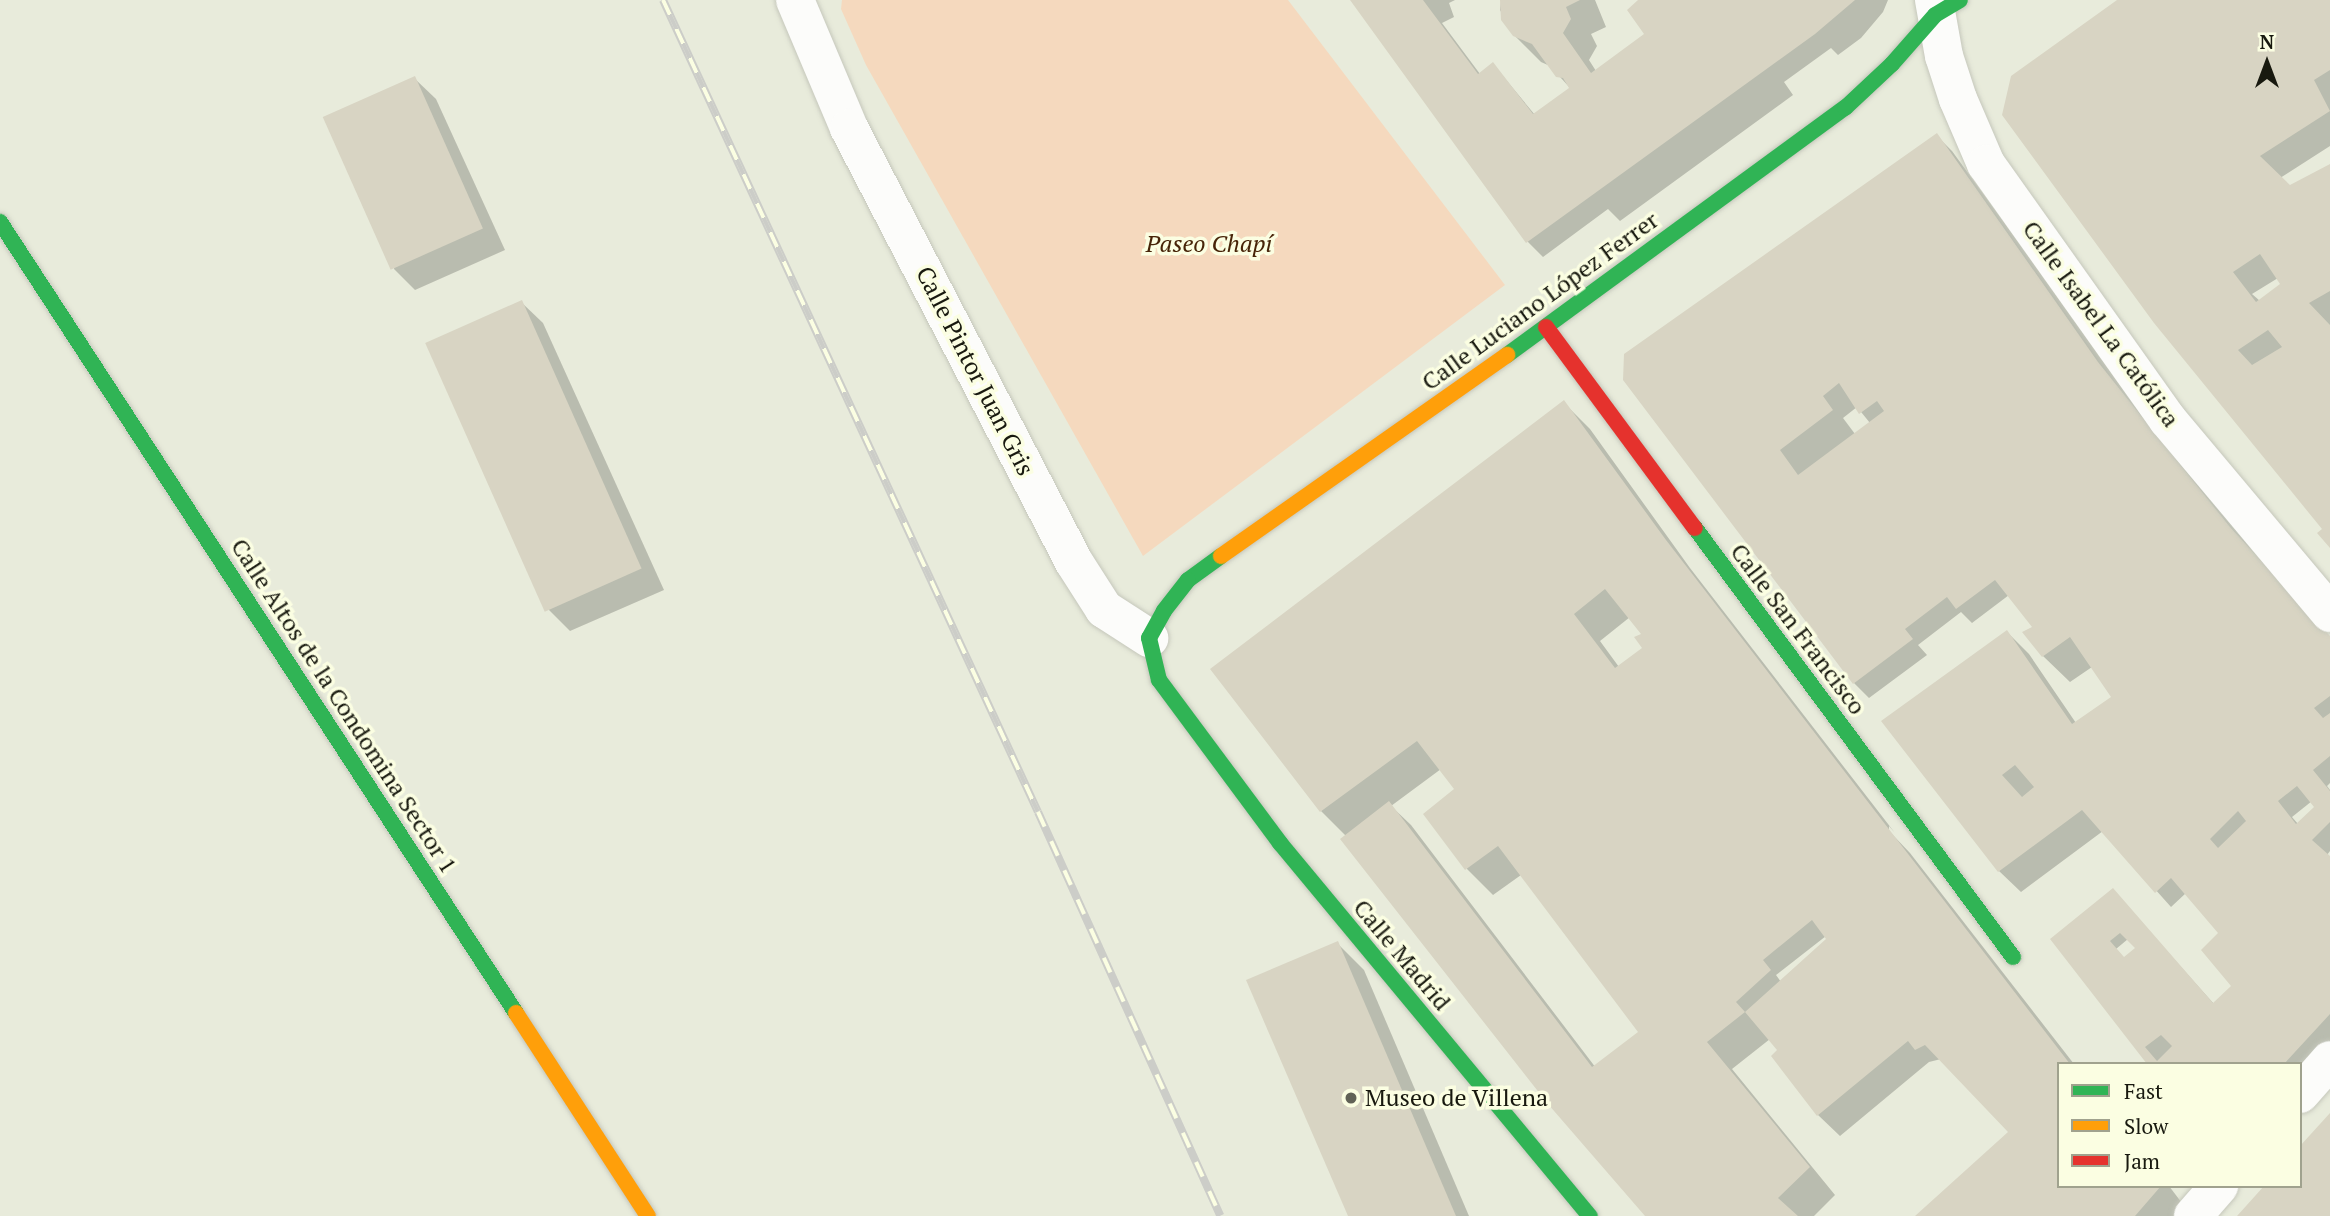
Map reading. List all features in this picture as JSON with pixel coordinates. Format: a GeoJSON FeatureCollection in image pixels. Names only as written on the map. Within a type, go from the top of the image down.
{"type":"FeatureCollection","features":[{"type":"Feature","properties":{"kind":"street","name":"Calle Pintor Juan Gris"},"geometry":{"type":"LineString","coordinates":[[795,0],[849,128],[1074,562],[1104,609],[1149,638]]}},
{"type":"Feature","properties":{"kind":"street","name":"Calle Luciano López Ferrer"},"geometry":{"type":"LineString","coordinates":[[1149,638],[1164,611],[1188,580],[1546,327],[1845,108],[1892,64],[1943,5]]}},
{"type":"Feature","properties":{"kind":"street","name":"Calle Isabel La Católica"},"geometry":{"type":"LineString","coordinates":[[1943,5],[1955,90],[1986,163],[2168,420],[2330,613]]}},
{"type":"Feature","properties":{"kind":"street","name":"Calle Altos de la Condomina Sector 1"},"geometry":{"type":"LineString","coordinates":[[0,222],[648,1216]]}},
{"type":"Feature","properties":{"kind":"street","name":"Calle San Francisco"},"geometry":{"type":"LineString","coordinates":[[1546,327],[2013,957]]}},
{"type":"Feature","properties":{"kind":"street","name":"Calle Madrid"},"geometry":{"type":"LineString","coordinates":[[1149,638],[1159,681],[1280,843],[1590,1216]]}},
{"type":"Feature","properties":{"kind":"street"},"geometry":{"type":"LineString","coordinates":[[2302,1092],[2330,1060]]}},
{"type":"Feature","properties":{"kind":"street"},"geometry":{"type":"LineString","coordinates":[[2193,1216],[2217,1188]]}},
{"type":"Feature","properties":{"kind":"green space","name":"Paseo Chapí"},"geometry":{"type":"Polygon","coordinates":[[[842,0],[1288,0],[1505,285],[1143,556],[866,65],[841,9],[842,0]]]}},
{"type":"Feature","properties":{"kind":"building"},"geometry":{"type":"Polygon","coordinates":[[[1350,0],[1423,0],[1478,74],[1493,62],[1533,114],[1569,88],[1563,78],[1556,77],[1532,44],[1513,36],[1501,20],[1500,0],[1580,0],[1566,7],[1571,19],[1563,33],[1591,73],[1644,34],[1627,10],[1638,0],[1855,0],[1815,34],[1526,243],[1350,0]]]}},
{"type":"Feature","properties":{"kind":"building"},"geometry":{"type":"Polygon","coordinates":[[[2117,0],[2330,0],[2330,70],[2314,80],[2330,111],[2260,156],[2290,185],[2330,164],[2330,291],[2309,303],[2330,325],[2330,548],[2317,533],[2322,529],[2154,323],[2002,115],[2011,76],[2117,0]],[[2260,254],[2233,272],[2256,302],[2280,284],[2260,254]],[[2268,330],[2238,350],[2252,365],[2282,347],[2268,330]]]}},
{"type":"Feature","properties":{"kind":"building"},"geometry":{"type":"Polygon","coordinates":[[[415,76],[483,229],[391,270],[323,117],[415,76]]]}},
{"type":"Feature","properties":{"kind":"building"},"geometry":{"type":"Polygon","coordinates":[[[1937,133],[2098,362],[2230,527],[2330,636],[2330,696],[2314,708],[2323,718],[2330,713],[2330,756],[2313,770],[2330,791],[2330,822],[2312,840],[2330,856],[2330,1014],[2286,1062],[2145,1062],[2050,939],[2113,888],[2213,1003],[2231,986],[2201,950],[2218,933],[2171,878],[2155,893],[2082,810],[1998,872],[1881,721],[2007,630],[2072,724],[2111,697],[2070,637],[2042,657],[2022,632],[2032,627],[1995,580],[1956,609],[1947,597],[1905,629],[1913,639],[1853,684],[1623,380],[1624,354],[1937,133]],[[1839,383],[1823,396],[1833,410],[1780,450],[1798,475],[1884,411],[1877,401],[1859,414],[1839,383]],[[2015,765],[2002,775],[2022,797],[2034,787],[2015,765]],[[2297,786],[2278,801],[2296,824],[2314,807],[2297,786]],[[2238,811],[2210,839],[2218,848],[2246,821],[2238,811]],[[2120,933],[2110,941],[2124,957],[2135,948],[2120,933]],[[2161,1035],[2145,1047],[2157,1061],[2172,1046],[2161,1035]]]}},
{"type":"Feature","properties":{"kind":"building"},"geometry":{"type":"Polygon","coordinates":[[[522,300],[642,569],[545,612],[425,343],[522,300]]]}},
{"type":"Feature","properties":{"kind":"building"},"geometry":{"type":"Polygon","coordinates":[[[1564,400],[1666,540],[2068,1062],[2057,1062],[2057,1188],[2159,1188],[2135,1216],[1915,1216],[2008,1132],[1925,1045],[1915,1050],[1908,1041],[1817,1116],[1771,1056],[1777,1050],[1745,1012],[1707,1042],[1810,1167],[1778,1198],[1798,1216],[1645,1216],[1548,1104],[1340,839],[1389,801],[1592,1067],[1638,1032],[1498,846],[1465,870],[1423,814],[1454,789],[1417,741],[1320,812],[1210,669],[1564,400]],[[1605,589],[1574,614],[1615,668],[1642,648],[1634,637],[1641,634],[1605,589]],[[1812,920],[1763,960],[1771,970],[1736,1002],[1745,1012],[1826,939],[1812,920]]]}},
{"type":"Feature","properties":{"kind":"building","name":"Museo de Villena"},"geometry":{"type":"Polygon","coordinates":[[[1338,941],[1456,1216],[1348,1216],[1246,980],[1338,941]]]}},
{"type":"Feature","properties":{"kind":"building"},"geometry":{"type":"Polygon","coordinates":[[[2330,1113],[2330,1216],[2237,1216],[2262,1188],[2302,1188],[2302,1144],[2330,1113]]]}},
{"type":"Feature","properties":{"kind":"railway"},"geometry":{"type":"LineString","coordinates":[[663,0],[1038,812],[1220,1216]]}},
{"type":"Feature","properties":{"kind":"traffic: fast"},"geometry":{"type":"LineString","coordinates":[[1507,355],[1845,108],[1892,64],[1935,15],[1960,0]]}},
{"type":"Feature","properties":{"kind":"traffic: fast"},"geometry":{"type":"LineString","coordinates":[[0,222],[516,1013]]}},
{"type":"Feature","properties":{"kind":"traffic: fast"},"geometry":{"type":"LineString","coordinates":[[1695,528],[2013,957]]}},
{"type":"Feature","properties":{"kind":"traffic: fast"},"geometry":{"type":"LineString","coordinates":[[1221,556],[1188,580],[1164,611],[1149,638],[1159,680],[1280,843],[1590,1216]]}},
{"type":"Feature","properties":{"kind":"traffic: slow"},"geometry":{"type":"LineString","coordinates":[[1221,556],[1507,355]]}},
{"type":"Feature","properties":{"kind":"traffic: slow"},"geometry":{"type":"LineString","coordinates":[[516,1013],[648,1216]]}},
{"type":"Feature","properties":{"kind":"traffic: jam"},"geometry":{"type":"LineString","coordinates":[[1546,327],[1695,528]]}},
{"type":"Feature","properties":{"kind":"place","name":"Museo de Villena"},"geometry":{"type":"Point","coordinates":[1351,1098]}}]}
